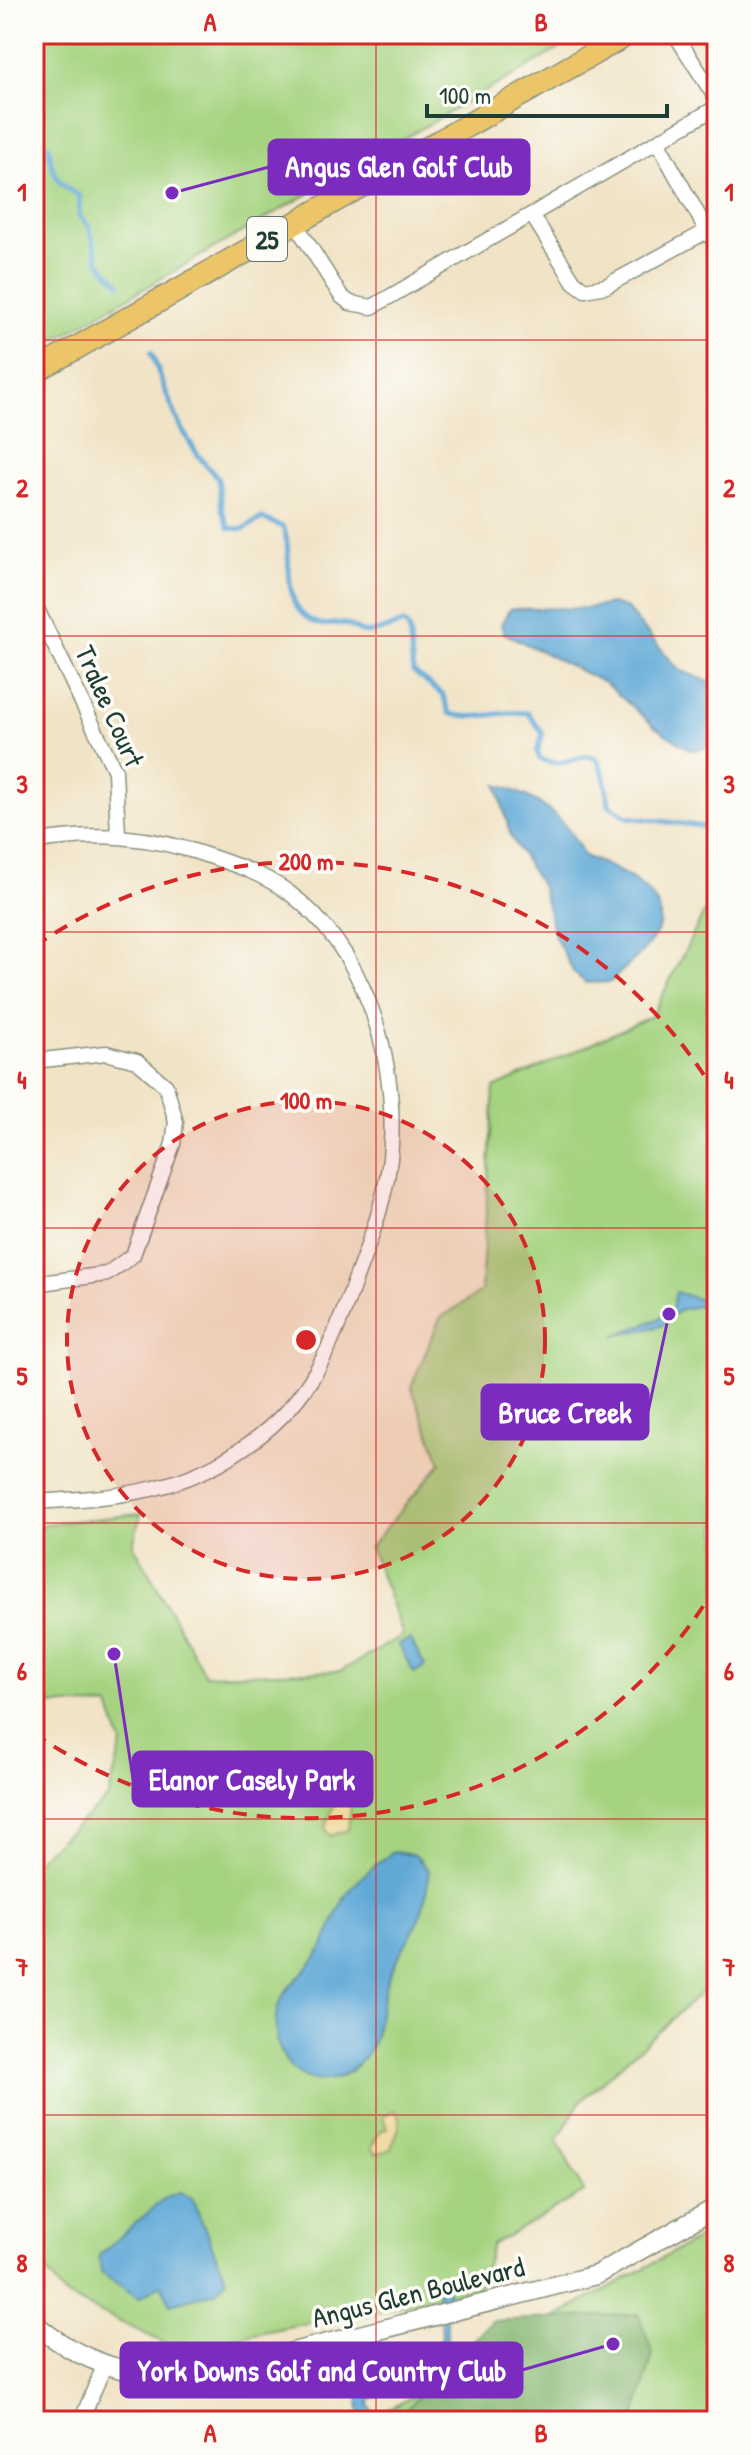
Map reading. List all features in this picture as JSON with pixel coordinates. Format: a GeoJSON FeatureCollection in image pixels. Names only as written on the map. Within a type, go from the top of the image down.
{"type":"FeatureCollection","features":[{"type":"Feature","properties":{"kind":"main road","name":"25"},"geometry":{"type":"LineString","coordinates":[[34,372],[628,34]]}},
{"type":"Feature","properties":{"kind":"street"},"geometry":{"type":"LineString","coordinates":[[675,34],[717,100]]}},
{"type":"Feature","properties":{"kind":"street"},"geometry":{"type":"LineString","coordinates":[[295,223],[341,296],[350,303],[372,307],[717,107]]}},
{"type":"Feature","properties":{"kind":"street"},"geometry":{"type":"LineString","coordinates":[[658,143],[717,246]]}},
{"type":"Feature","properties":{"kind":"street"},"geometry":{"type":"LineString","coordinates":[[532,215],[574,282],[585,290],[606,286],[707,231]]}},
{"type":"Feature","properties":{"kind":"street","name":"Tralee Court"},"geometry":{"type":"LineString","coordinates":[[34,603],[115,771],[118,835]]}},
{"type":"Feature","properties":{"kind":"street"},"geometry":{"type":"LineString","coordinates":[[34,842],[66,836],[118,835],[170,844],[250,870],[285,890],[319,919],[348,959],[379,1036],[390,1087],[390,1158],[378,1218],[331,1346],[308,1387],[273,1425],[229,1458],[167,1486],[114,1497],[34,1502]]}},
{"type":"Feature","properties":{"kind":"street"},"geometry":{"type":"LineString","coordinates":[[34,1061],[106,1053],[137,1061],[166,1086],[176,1122],[173,1144],[133,1255],[107,1274],[34,1284]]}},
{"type":"Feature","properties":{"kind":"street","name":"Angus Glen Boulevard"},"geometry":{"type":"LineString","coordinates":[[34,2323],[61,2344],[104,2366],[161,2376],[202,2375],[596,2275],[717,2207]]}},
{"type":"Feature","properties":{"kind":"street"},"geometry":{"type":"LineString","coordinates":[[81,2421],[104,2366]]}},
{"type":"Feature","properties":{"kind":"green space"},"geometry":{"type":"Polygon","coordinates":[[[34,34],[585,34],[34,352],[34,34]]]}},
{"type":"Feature","properties":{"kind":"green space"},"geometry":{"type":"Polygon","coordinates":[[[717,887],[717,1978],[580,2102],[557,2140],[584,2192],[492,2245],[479,2287],[369,2315],[301,2324],[179,2350],[64,2295],[34,2254],[34,1862],[108,1798],[122,1744],[109,1706],[34,1704],[34,1538],[45,1524],[141,1514],[133,1544],[205,1675],[341,1671],[403,1635],[370,1547],[441,1463],[411,1387],[440,1318],[481,1292],[494,1088],[652,1016],[717,887]]]}},
{"type":"Feature","properties":{"kind":"green space"},"geometry":{"type":"Polygon","coordinates":[[[717,2228],[717,2421],[368,2421],[717,2228]]]}},
{"type":"Feature","properties":{"kind":"green space"},"geometry":{"type":"Polygon","coordinates":[[[638,2314],[653,2354],[634,2421],[404,2421],[402,2414],[492,2321],[638,2314]]]}},
{"type":"Feature","properties":{"kind":"sand"},"geometry":{"type":"Polygon","coordinates":[[[358,1782],[368,1788],[360,1801],[355,1799],[351,1806],[348,1830],[330,1836],[325,1828],[338,1795],[349,1792],[358,1782]]]}},
{"type":"Feature","properties":{"kind":"sand"},"geometry":{"type":"Polygon","coordinates":[[[394,2110],[400,2124],[391,2149],[376,2154],[371,2148],[379,2132],[387,2128],[383,2117],[394,2110]]]}},
{"type":"Feature","properties":{"kind":"water"},"geometry":{"type":"Polygon","coordinates":[[[612,604],[626,608],[679,670],[717,685],[717,747],[690,750],[655,727],[605,683],[504,633],[501,624],[510,609],[587,608],[612,604]]]}},
{"type":"Feature","properties":{"kind":"water"},"geometry":{"type":"Polygon","coordinates":[[[497,785],[538,802],[549,810],[568,830],[584,856],[638,883],[657,904],[660,917],[657,932],[642,952],[611,982],[586,983],[574,973],[555,937],[542,888],[511,837],[497,785]]]}},
{"type":"Feature","properties":{"kind":"water"},"geometry":{"type":"Polygon","coordinates":[[[676,1292],[698,1299],[717,1294],[717,1302],[679,1310],[661,1326],[614,1336],[658,1319],[672,1308],[676,1292]]]}},
{"type":"Feature","properties":{"kind":"water"},"geometry":{"type":"Polygon","coordinates":[[[410,1639],[425,1666],[414,1673],[398,1644],[410,1639]]]}},
{"type":"Feature","properties":{"kind":"water"},"geometry":{"type":"Polygon","coordinates":[[[393,1852],[415,1855],[429,1870],[427,1888],[420,1916],[389,1976],[370,2050],[349,2071],[334,2079],[318,2080],[304,2076],[291,2068],[282,2054],[277,2037],[278,2007],[287,1990],[319,1953],[347,1895],[366,1873],[393,1852]]]}},
{"type":"Feature","properties":{"kind":"water"},"geometry":{"type":"Polygon","coordinates":[[[180,2192],[192,2198],[226,2280],[215,2292],[170,2304],[161,2284],[139,2298],[101,2273],[99,2255],[166,2197],[180,2192]]]}},
{"type":"Feature","properties":{"kind":"water"},"geometry":{"type":"Polygon","coordinates":[[[447,2284],[447,2349],[431,2357],[399,2365],[389,2377],[398,2386],[370,2400],[369,2405],[378,2421],[365,2421],[358,2400],[367,2380],[383,2376],[402,2347],[436,2350],[442,2336],[438,2288],[447,2284]]]}},
{"type":"Feature","properties":{"kind":"waterway"},"geometry":{"type":"LineString","coordinates":[[34,141],[49,146],[56,176],[65,187],[80,196],[79,216],[89,226],[99,262],[120,284]]}},
{"type":"Feature","properties":{"kind":"waterway"},"geometry":{"type":"LineString","coordinates":[[151,352],[185,435],[218,478],[222,510],[229,528],[243,529],[262,518],[283,527],[292,596],[297,608],[306,617],[320,624],[345,624],[367,633],[404,623],[409,629],[413,672],[443,695],[449,713],[468,716],[528,713],[543,733],[537,752],[540,759],[554,763],[593,757],[605,779],[609,805],[628,817],[708,827]]}},
{"type":"Feature","properties":{"kind":"place","name":"Angus Glen Golf Club"},"geometry":{"type":"Point","coordinates":[172,193]}},
{"type":"Feature","properties":{"kind":"place","name":"Bruce Creek"},"geometry":{"type":"Point","coordinates":[669,1314]}},
{"type":"Feature","properties":{"kind":"place","name":"Elanor Casely Park"},"geometry":{"type":"Point","coordinates":[114,1654]}},
{"type":"Feature","properties":{"kind":"place","name":"York Downs Golf and Country Club"},"geometry":{"type":"Point","coordinates":[613,2344]}}]}
